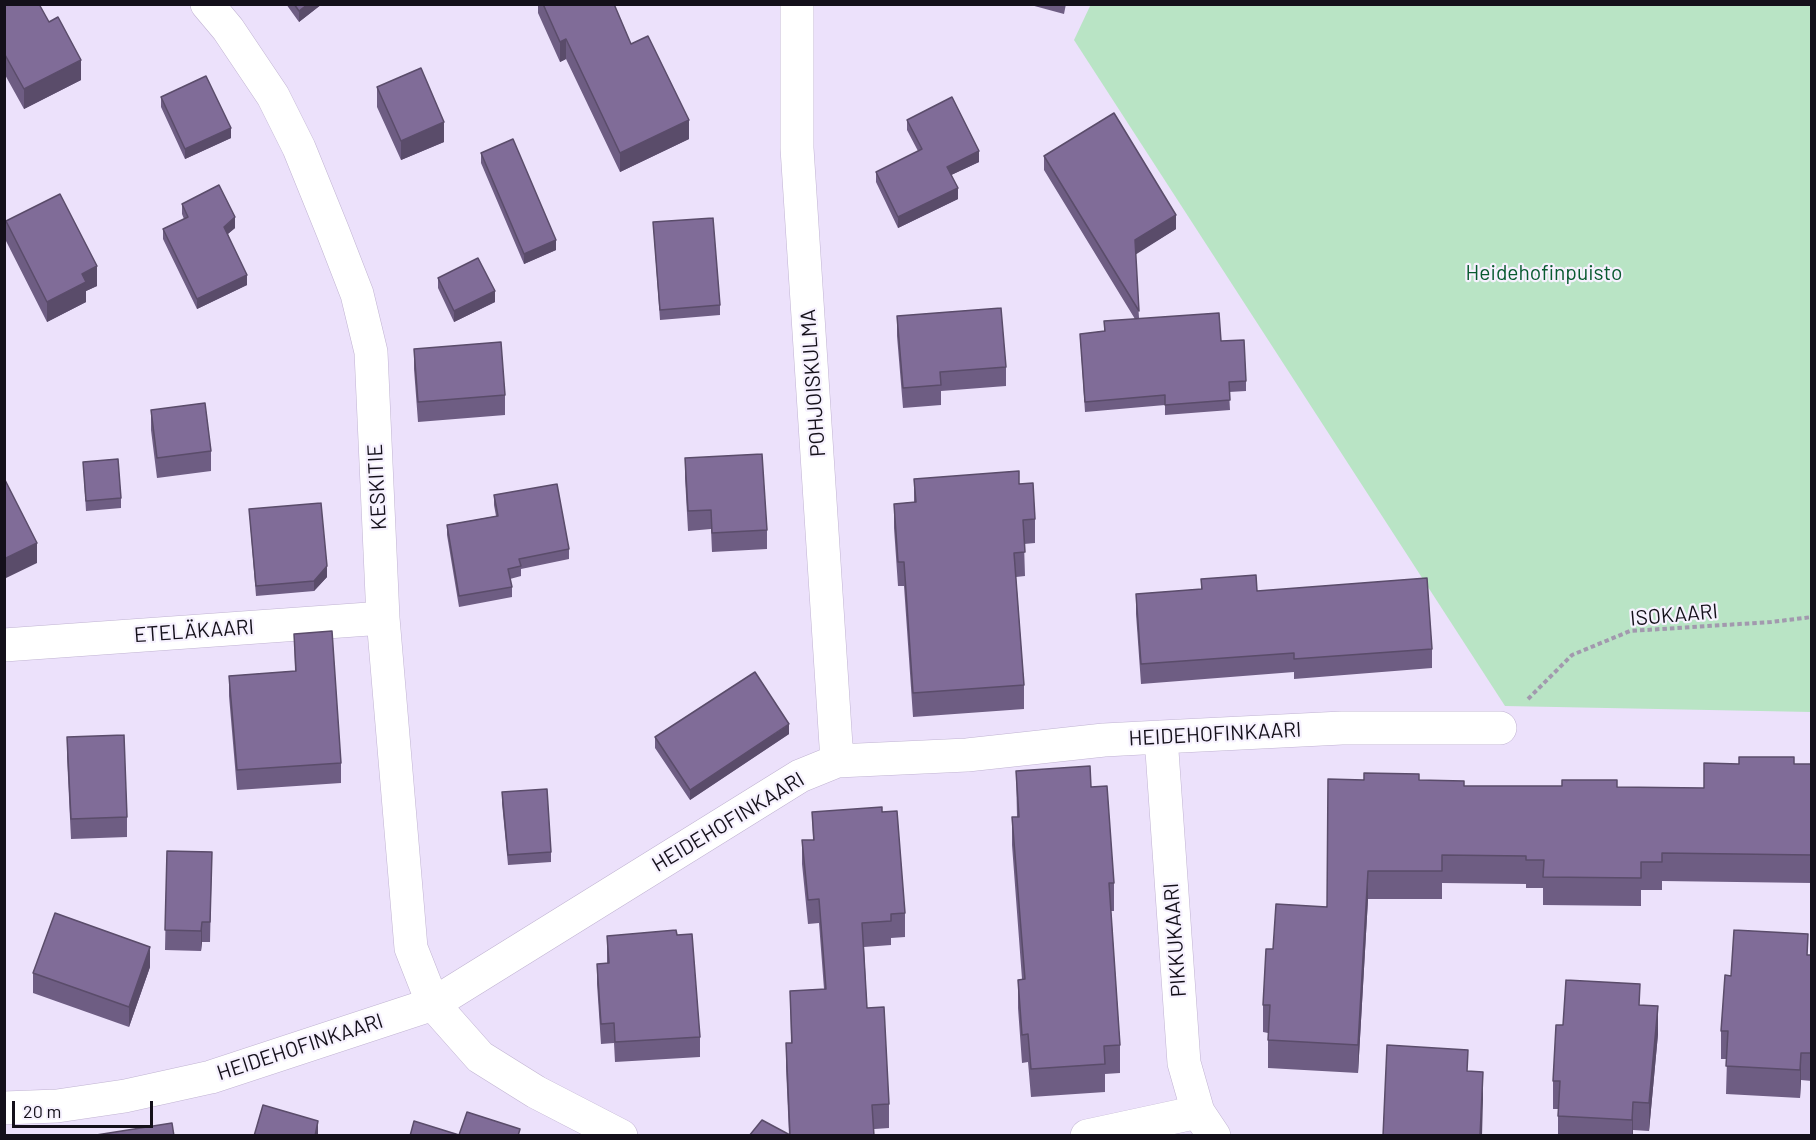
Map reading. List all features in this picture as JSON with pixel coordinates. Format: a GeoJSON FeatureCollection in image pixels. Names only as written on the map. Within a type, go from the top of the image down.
{"type":"FeatureCollection","features":[{"type":"Feature","properties":{"kind":"street","name":"KESKITIE"},"geometry":{"type":"LineString","coordinates":[[207,4],[228,29],[273,96],[299,148],[357,294],[371,352],[383,618],[411,948],[433,1004],[480,1058],[536,1092],[621,1136]]}},
{"type":"Feature","properties":{"kind":"street","name":"POHJOISKULMA"},"geometry":{"type":"LineString","coordinates":[[797,4],[797,148],[837,761]]}},
{"type":"Feature","properties":{"kind":"street","name":"ETELÄKAARI"},"geometry":{"type":"LineString","coordinates":[[4,645],[383,618]]}},
{"type":"Feature","properties":{"kind":"street","name":"HEIDEHOFINKAARI"},"geometry":{"type":"LineString","coordinates":[[4,1108],[57,1106],[125,1096],[211,1077],[433,1004],[800,776],[837,761],[967,755],[1161,736],[1342,728],[1500,728]]}},
{"type":"Feature","properties":{"kind":"street","name":"PIKKUKAARI"},"geometry":{"type":"LineString","coordinates":[[1161,736],[1184,1063],[1206,1124]]}},
{"type":"Feature","properties":{"kind":"street"},"geometry":{"type":"LineString","coordinates":[[1087,1136],[1206,1124]]}},
{"type":"Feature","properties":{"kind":"path","name":"ISOKAARI"},"geometry":{"type":"LineString","coordinates":[[1500,728],[1572,655],[1630,631],[1771,622],[1812,617]]}},
{"type":"Feature","properties":{"kind":"green space","name":"Heidehofinpuisto"},"geometry":{"type":"Polygon","coordinates":[[[1091,4],[1811,5],[1811,712],[1505,706],[1074,40],[1091,4]]]}},
{"type":"Feature","properties":{"kind":"building"},"geometry":{"type":"Polygon","coordinates":[[[4,4],[39,4],[49,22],[58,17],[81,60],[24,89],[4,53],[4,4]]]}},
{"type":"Feature","properties":{"kind":"building"},"geometry":{"type":"Polygon","coordinates":[[[294,4],[308,4],[299,11],[294,4]]]}},
{"type":"Feature","properties":{"kind":"building"},"geometry":{"type":"Polygon","coordinates":[[[543,4],[614,4],[631,44],[648,36],[689,120],[620,153],[566,39],[560,42],[543,4]]]}},
{"type":"Feature","properties":{"kind":"building"},"geometry":{"type":"Polygon","coordinates":[[[421,68],[444,122],[401,141],[377,87],[421,68]]]}},
{"type":"Feature","properties":{"kind":"building"},"geometry":{"type":"Polygon","coordinates":[[[206,76],[231,128],[185,149],[161,97],[206,76]]]}},
{"type":"Feature","properties":{"kind":"building"},"geometry":{"type":"Polygon","coordinates":[[[952,97],[979,151],[947,167],[958,188],[898,217],[876,172],[922,149],[907,120],[952,97]]]}},
{"type":"Feature","properties":{"kind":"building"},"geometry":{"type":"Polygon","coordinates":[[[1114,113],[1176,215],[1135,240],[1139,311],[1044,156],[1114,113]]]}},
{"type":"Feature","properties":{"kind":"building"},"geometry":{"type":"Polygon","coordinates":[[[513,139],[556,240],[524,254],[481,153],[513,139]]]}},
{"type":"Feature","properties":{"kind":"building"},"geometry":{"type":"Polygon","coordinates":[[[219,185],[235,217],[224,227],[247,275],[197,299],[163,229],[188,217],[182,204],[219,185]]]}},
{"type":"Feature","properties":{"kind":"building"},"geometry":{"type":"Polygon","coordinates":[[[60,194],[97,266],[82,274],[86,282],[47,302],[6,221],[60,194]]]}},
{"type":"Feature","properties":{"kind":"building"},"geometry":{"type":"Polygon","coordinates":[[[713,218],[720,305],[660,310],[653,222],[713,218]]]}},
{"type":"Feature","properties":{"kind":"building"},"geometry":{"type":"Polygon","coordinates":[[[478,258],[495,291],[454,311],[438,278],[478,258]]]}},
{"type":"Feature","properties":{"kind":"building"},"geometry":{"type":"Polygon","coordinates":[[[1001,308],[1006,367],[940,372],[941,385],[903,388],[897,316],[1001,308]]]}},
{"type":"Feature","properties":{"kind":"building"},"geometry":{"type":"Polygon","coordinates":[[[1219,313],[1221,341],[1244,340],[1246,381],[1229,382],[1230,400],[1165,405],[1165,395],[1085,402],[1080,334],[1105,331],[1104,321],[1219,313]]]}},
{"type":"Feature","properties":{"kind":"building"},"geometry":{"type":"Polygon","coordinates":[[[501,342],[505,395],[418,402],[414,349],[501,342]]]}},
{"type":"Feature","properties":{"kind":"building"},"geometry":{"type":"Polygon","coordinates":[[[205,403],[211,451],[157,458],[151,410],[205,403]]]}},
{"type":"Feature","properties":{"kind":"building"},"geometry":{"type":"Polygon","coordinates":[[[762,454],[767,530],[712,533],[711,510],[688,511],[685,458],[762,454]]]}},
{"type":"Feature","properties":{"kind":"building"},"geometry":{"type":"Polygon","coordinates":[[[118,459],[121,498],[86,501],[83,462],[118,459]]]}},
{"type":"Feature","properties":{"kind":"building"},"geometry":{"type":"Polygon","coordinates":[[[1019,471],[1019,484],[1033,483],[1035,519],[1023,520],[1025,552],[1014,553],[1024,685],[913,693],[904,562],[898,562],[894,504],[916,502],[914,479],[1019,471]]]}},
{"type":"Feature","properties":{"kind":"building"},"geometry":{"type":"Polygon","coordinates":[[[4,478],[37,543],[4,559],[4,478]]]}},
{"type":"Feature","properties":{"kind":"building"},"geometry":{"type":"Polygon","coordinates":[[[557,484],[569,549],[519,559],[521,566],[508,569],[512,587],[459,596],[447,525],[498,516],[494,495],[557,484]]]}},
{"type":"Feature","properties":{"kind":"building"},"geometry":{"type":"Polygon","coordinates":[[[321,503],[327,566],[314,581],[256,586],[249,509],[321,503]]]}},
{"type":"Feature","properties":{"kind":"building"},"geometry":{"type":"Polygon","coordinates":[[[1256,575],[1257,591],[1427,578],[1432,649],[1294,659],[1294,653],[1141,664],[1136,594],[1202,589],[1201,579],[1256,575]]]}},
{"type":"Feature","properties":{"kind":"building"},"geometry":{"type":"Polygon","coordinates":[[[332,631],[341,763],[237,770],[229,676],[296,671],[294,634],[332,631]]]}},
{"type":"Feature","properties":{"kind":"building"},"geometry":{"type":"Polygon","coordinates":[[[755,672],[789,724],[690,790],[655,737],[755,672]]]}},
{"type":"Feature","properties":{"kind":"building"},"geometry":{"type":"Polygon","coordinates":[[[124,735],[127,817],[71,819],[67,737],[124,735]]]}},
{"type":"Feature","properties":{"kind":"building"},"geometry":{"type":"Polygon","coordinates":[[[1739,757],[1794,757],[1794,764],[1812,764],[1812,855],[1662,853],[1662,862],[1641,862],[1641,878],[1543,877],[1544,860],[1526,860],[1526,856],[1442,855],[1442,871],[1368,871],[1358,1045],[1268,1040],[1270,1005],[1263,1005],[1266,949],[1273,949],[1276,904],[1327,907],[1328,779],[1364,780],[1364,773],[1419,774],[1419,780],[1464,781],[1464,786],[1562,786],[1562,780],[1617,780],[1617,787],[1704,788],[1704,763],[1739,764],[1739,757]]]}},
{"type":"Feature","properties":{"kind":"building"},"geometry":{"type":"Polygon","coordinates":[[[1090,766],[1091,787],[1107,786],[1114,883],[1109,883],[1120,1045],[1104,1046],[1105,1064],[1031,1069],[1028,1034],[1022,1035],[1018,980],[1025,979],[1012,817],[1019,817],[1016,771],[1090,766]]]}},
{"type":"Feature","properties":{"kind":"building"},"geometry":{"type":"Polygon","coordinates":[[[547,789],[551,852],[508,855],[502,792],[547,789]]]}},
{"type":"Feature","properties":{"kind":"building"},"geometry":{"type":"Polygon","coordinates":[[[882,807],[882,812],[897,811],[905,913],[891,914],[891,921],[862,923],[867,1008],[884,1007],[889,1104],[872,1105],[874,1136],[749,1136],[762,1120],[790,1135],[786,1043],[792,1043],[790,991],[826,989],[819,899],[808,900],[802,840],[814,840],[812,812],[882,807]]]}},
{"type":"Feature","properties":{"kind":"building"},"geometry":{"type":"Polygon","coordinates":[[[167,851],[212,852],[210,922],[202,922],[201,931],[165,930],[167,851]]]}},
{"type":"Feature","properties":{"kind":"building"},"geometry":{"type":"Polygon","coordinates":[[[55,913],[150,947],[129,1007],[33,973],[55,913]]]}},
{"type":"Feature","properties":{"kind":"building"},"geometry":{"type":"Polygon","coordinates":[[[676,930],[677,935],[692,934],[700,1037],[615,1042],[614,1023],[601,1024],[597,964],[609,963],[607,936],[676,930]]]}},
{"type":"Feature","properties":{"kind":"building"},"geometry":{"type":"Polygon","coordinates":[[[1734,930],[1808,934],[1807,955],[1812,955],[1812,1053],[1801,1053],[1800,1070],[1726,1066],[1728,1031],[1721,1031],[1725,975],[1731,976],[1734,930]]]}},
{"type":"Feature","properties":{"kind":"building"},"geometry":{"type":"Polygon","coordinates":[[[1566,980],[1640,984],[1639,1005],[1658,1006],[1649,1103],[1633,1102],[1632,1120],[1558,1116],[1560,1081],[1553,1081],[1556,1025],[1563,1025],[1566,980]]]}},
{"type":"Feature","properties":{"kind":"building"},"geometry":{"type":"Polygon","coordinates":[[[1387,1045],[1468,1050],[1467,1071],[1483,1072],[1480,1136],[1383,1136],[1387,1045]]]}},
{"type":"Feature","properties":{"kind":"building"},"geometry":{"type":"Polygon","coordinates":[[[263,1105],[318,1121],[315,1136],[254,1136],[263,1105]]]}},
{"type":"Feature","properties":{"kind":"building"},"geometry":{"type":"Polygon","coordinates":[[[467,1112],[520,1129],[518,1136],[410,1136],[414,1121],[459,1135],[467,1112]]]}},
{"type":"Feature","properties":{"kind":"building"},"geometry":{"type":"Polygon","coordinates":[[[172,1123],[174,1136],[90,1136],[172,1123]]]}}]}
